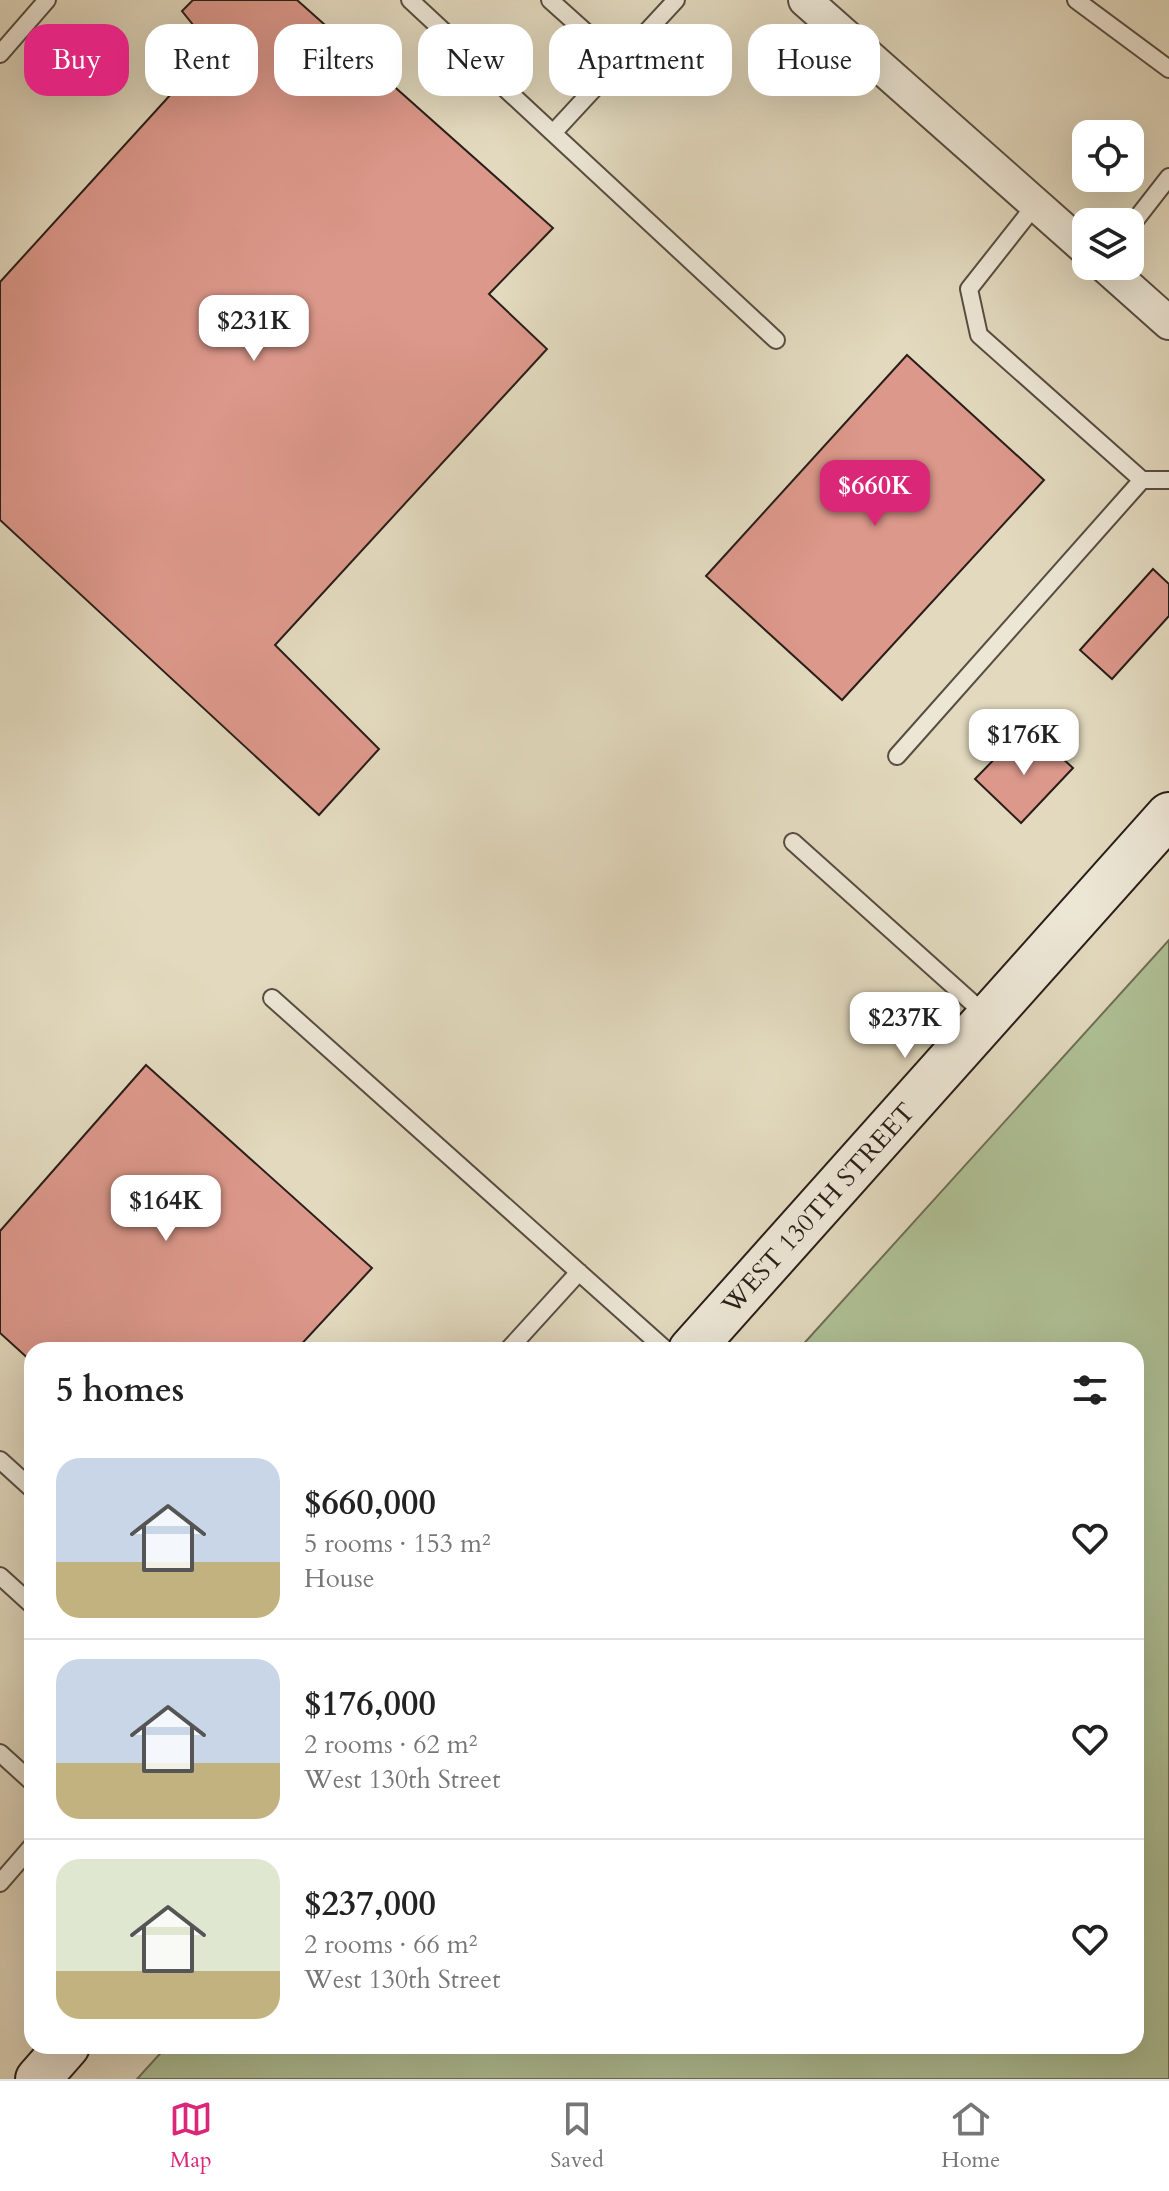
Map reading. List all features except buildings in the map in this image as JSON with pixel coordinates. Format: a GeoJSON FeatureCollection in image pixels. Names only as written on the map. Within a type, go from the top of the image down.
{"type":"FeatureCollection","features":[{"type":"Feature","properties":{"kind":"main road","name":"WEST 130TH STREET"},"geometry":{"type":"LineString","coordinates":[[698,1342],[1169,815]]}},
{"type":"Feature","properties":{"kind":"main road"},"geometry":{"type":"LineString","coordinates":[[38,2079],[60,2054]]}},
{"type":"Feature","properties":{"kind":"street"},"geometry":{"type":"LineString","coordinates":[[805,0],[1072,236]]}},
{"type":"Feature","properties":{"kind":"street"},"geometry":{"type":"LineString","coordinates":[[1121,280],[1169,323]]}},
{"type":"Feature","properties":{"kind":"lane"},"geometry":{"type":"LineString","coordinates":[[0,54],[47,0]]}},
{"type":"Feature","properties":{"kind":"lane"},"geometry":{"type":"LineString","coordinates":[[410,0],[776,340]]}},
{"type":"Feature","properties":{"kind":"lane"},"geometry":{"type":"LineString","coordinates":[[550,0],[577,24]]}},
{"type":"Feature","properties":{"kind":"lane"},"geometry":{"type":"LineString","coordinates":[[654,24],[676,0]]}},
{"type":"Feature","properties":{"kind":"lane"},"geometry":{"type":"LineString","coordinates":[[1076,0],[1169,69]]}},
{"type":"Feature","properties":{"kind":"lane"},"geometry":{"type":"LineString","coordinates":[[553,133],[587,96]]}},
{"type":"Feature","properties":{"kind":"lane"},"geometry":{"type":"LineString","coordinates":[[1144,209],[1169,177]]}},
{"type":"Feature","properties":{"kind":"lane"},"geometry":{"type":"LineString","coordinates":[[1036,204],[969,289],[979,335],[1142,480],[1169,480]]}},
{"type":"Feature","properties":{"kind":"lane"},"geometry":{"type":"LineString","coordinates":[[897,756],[1142,480]]}},
{"type":"Feature","properties":{"kind":"lane"},"geometry":{"type":"LineString","coordinates":[[793,842],[988,1017]]}},
{"type":"Feature","properties":{"kind":"lane"},"geometry":{"type":"LineString","coordinates":[[272,998],[657,1342]]}},
{"type":"Feature","properties":{"kind":"lane"},"geometry":{"type":"LineString","coordinates":[[515,1342],[579,1272]]}},
{"type":"Feature","properties":{"kind":"lane"},"geometry":{"type":"LineString","coordinates":[[0,1460],[24,1482]]}},
{"type":"Feature","properties":{"kind":"lane"},"geometry":{"type":"LineString","coordinates":[[0,1576],[24,1598]]}},
{"type":"Feature","properties":{"kind":"lane"},"geometry":{"type":"LineString","coordinates":[[0,1753],[24,1775]]}},
{"type":"Feature","properties":{"kind":"lane"},"geometry":{"type":"LineString","coordinates":[[0,1883],[24,1855]]}},
{"type":"Feature","properties":{"kind":"green space"},"geometry":{"type":"Polygon","coordinates":[[[1169,940],[1169,2079],[137,2079],[160,2054],[1144,2054],[1144,1342],[805,1342],[1169,940]]]}}]}
